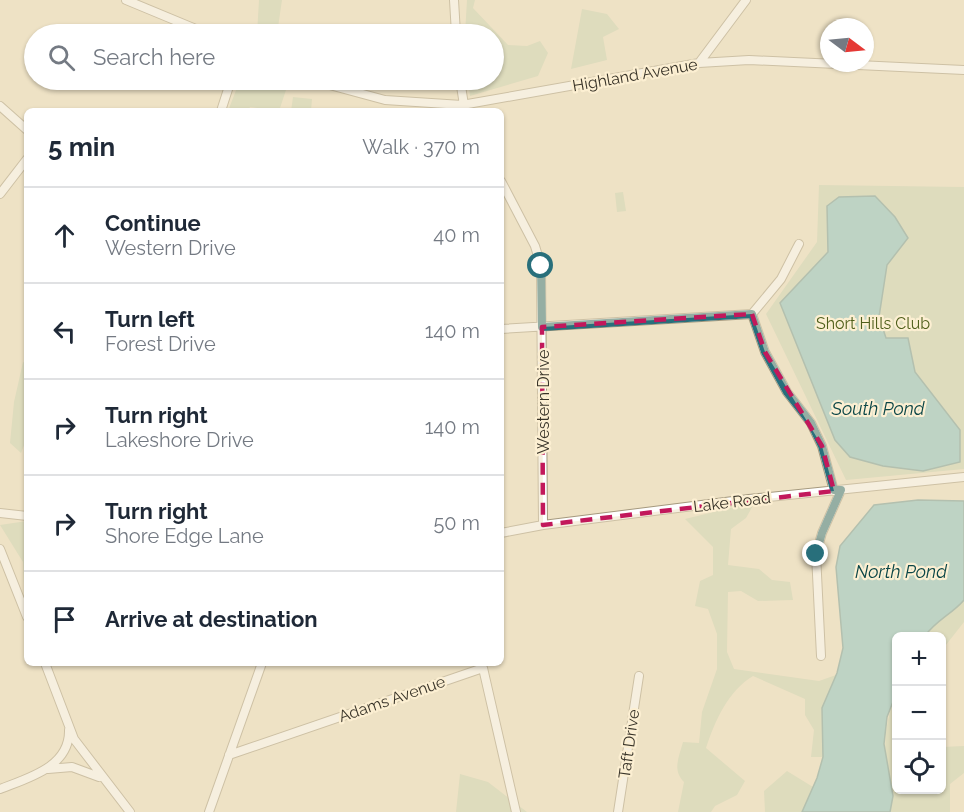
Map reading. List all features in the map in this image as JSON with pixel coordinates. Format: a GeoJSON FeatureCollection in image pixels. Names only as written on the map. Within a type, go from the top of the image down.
{"type":"FeatureCollection","features":[{"type":"Feature","properties":{"kind":"street"},"geometry":{"type":"LineString","coordinates":[[126,0],[184,24]]}},
{"type":"Feature","properties":{"kind":"street"},"geometry":{"type":"LineString","coordinates":[[454,0],[455,24]]}},
{"type":"Feature","properties":{"kind":"street"},"geometry":{"type":"LineString","coordinates":[[699,63],[746,0]]}},
{"type":"Feature","properties":{"kind":"street","name":"Highland Avenue"},"geometry":{"type":"LineString","coordinates":[[350,90],[385,99],[463,108],[699,63],[749,60],[964,69]]}},
{"type":"Feature","properties":{"kind":"street"},"geometry":{"type":"LineString","coordinates":[[222,108],[228,90]]}},
{"type":"Feature","properties":{"kind":"street"},"geometry":{"type":"LineString","coordinates":[[461,90],[463,108]]}},
{"type":"Feature","properties":{"kind":"street"},"geometry":{"type":"LineString","coordinates":[[0,106],[24,127]]}},
{"type":"Feature","properties":{"kind":"street"},"geometry":{"type":"LineString","coordinates":[[0,194],[24,163]]}},
{"type":"Feature","properties":{"kind":"street","name":"Western Drive"},"geometry":{"type":"LineString","coordinates":[[504,187],[535,246],[541,266],[543,525]]}},
{"type":"Feature","properties":{"kind":"street"},"geometry":{"type":"LineString","coordinates":[[504,329],[752,314],[781,279],[799,244]]}},
{"type":"Feature","properties":{"kind":"street"},"geometry":{"type":"LineString","coordinates":[[752,314],[765,352],[787,392],[811,423],[838,490],[816,554],[821,656]]}},
{"type":"Feature","properties":{"kind":"street","name":"Lake Road"},"geometry":{"type":"LineString","coordinates":[[504,532],[543,525],[964,477]]}},
{"type":"Feature","properties":{"kind":"street"},"geometry":{"type":"LineString","coordinates":[[0,513],[24,516]]}},
{"type":"Feature","properties":{"kind":"street"},"geometry":{"type":"LineString","coordinates":[[0,549],[24,609]]}},
{"type":"Feature","properties":{"kind":"street"},"geometry":{"type":"LineString","coordinates":[[46,666],[68,718],[74,739],[126,810]]}},
{"type":"Feature","properties":{"kind":"street"},"geometry":{"type":"LineString","coordinates":[[209,812],[261,666]]}},
{"type":"Feature","properties":{"kind":"street","name":"Adams Avenue"},"geometry":{"type":"LineString","coordinates":[[229,755],[483,668],[516,812]]}},
{"type":"Feature","properties":{"kind":"street","name":"Taft Drive"},"geometry":{"type":"LineString","coordinates":[[618,812],[639,676]]}},
{"type":"Feature","properties":{"kind":"street"},"geometry":{"type":"LineString","coordinates":[[45,770],[64,752],[69,735],[68,718]]}},
{"type":"Feature","properties":{"kind":"street"},"geometry":{"type":"LineString","coordinates":[[0,789],[45,770],[72,767],[86,771],[105,782]]}},
{"type":"Feature","properties":{"kind":"highlighted area"},"geometry":{"type":"Polygon","coordinates":[[[752,314],[765,352],[822,446],[834,491],[543,525],[542,327],[752,314]]]}},
{"type":"Feature","properties":{"kind":"green space"},"geometry":{"type":"Polygon","coordinates":[[[259,0],[282,0],[278,24],[258,24],[259,0]]]}},
{"type":"Feature","properties":{"kind":"green space"},"geometry":{"type":"Polygon","coordinates":[[[467,0],[475,0],[473,8],[488,24],[466,24],[467,0]]]}},
{"type":"Feature","properties":{"kind":"green space"},"geometry":{"type":"Polygon","coordinates":[[[582,9],[607,14],[619,29],[603,37],[607,60],[571,69],[582,9]]]}},
{"type":"Feature","properties":{"kind":"green space"},"geometry":{"type":"Polygon","coordinates":[[[504,41],[508,45],[527,46],[540,41],[548,53],[538,76],[504,86],[504,41]]]}},
{"type":"Feature","properties":{"kind":"green space"},"geometry":{"type":"Polygon","coordinates":[[[236,90],[286,90],[280,108],[229,108],[236,90]]]}},
{"type":"Feature","properties":{"kind":"green space"},"geometry":{"type":"Polygon","coordinates":[[[469,90],[490,90],[470,96],[469,90]]]}},
{"type":"Feature","properties":{"kind":"green space"},"geometry":{"type":"Polygon","coordinates":[[[293,97],[312,99],[311,108],[291,108],[293,97]]]}},
{"type":"Feature","properties":{"kind":"green space","name":"Short Hills Club"},"geometry":{"type":"Polygon","coordinates":[[[819,185],[964,187],[964,469],[846,480],[766,314],[817,242],[819,185]]]}},
{"type":"Feature","properties":{"kind":"green space"},"geometry":{"type":"Polygon","coordinates":[[[623,192],[626,211],[617,212],[615,193],[623,192]]]}},
{"type":"Feature","properties":{"kind":"green space"},"geometry":{"type":"Polygon","coordinates":[[[23,362],[24,446],[21,453],[10,443],[14,402],[23,362]]]}},
{"type":"Feature","properties":{"kind":"green space"},"geometry":{"type":"Polygon","coordinates":[[[755,502],[746,518],[731,529],[728,565],[759,569],[772,580],[790,582],[793,600],[758,601],[741,591],[728,592],[727,652],[734,669],[819,681],[836,675],[822,708],[823,757],[811,757],[814,730],[805,715],[805,699],[753,676],[744,682],[730,698],[718,717],[706,748],[745,781],[737,795],[715,806],[711,812],[678,812],[684,782],[677,768],[683,742],[699,743],[702,712],[717,669],[717,634],[708,609],[695,606],[700,581],[713,575],[713,547],[685,519],[755,502]]]}},
{"type":"Feature","properties":{"kind":"green space"},"geometry":{"type":"Polygon","coordinates":[[[24,521],[24,587],[23,562],[0,525],[24,521]]]}},
{"type":"Feature","properties":{"kind":"green space"},"geometry":{"type":"Polygon","coordinates":[[[964,600],[964,622],[946,645],[946,632],[929,632],[964,600]]]}},
{"type":"Feature","properties":{"kind":"green space"},"geometry":{"type":"Polygon","coordinates":[[[892,706],[892,794],[946,794],[946,747],[964,746],[964,773],[950,784],[950,812],[890,812],[891,796],[885,740],[892,706]]]}},
{"type":"Feature","properties":{"kind":"green space"},"geometry":{"type":"Polygon","coordinates":[[[787,771],[813,787],[802,812],[765,812],[764,791],[787,771]]]}},
{"type":"Feature","properties":{"kind":"green space"},"geometry":{"type":"Polygon","coordinates":[[[460,774],[488,782],[527,812],[456,812],[460,774]]]}},
{"type":"Feature","properties":{"kind":"water","name":"South Pond"},"geometry":{"type":"Polygon","coordinates":[[[875,196],[895,217],[908,238],[887,265],[879,317],[886,338],[908,338],[915,372],[960,430],[960,462],[923,471],[883,466],[850,457],[835,440],[780,303],[828,252],[827,206],[839,197],[875,196]]]}},
{"type":"Feature","properties":{"kind":"water","name":"North Pond"},"geometry":{"type":"Polygon","coordinates":[[[918,500],[964,501],[964,600],[929,632],[892,632],[892,704],[887,717],[884,744],[893,796],[890,812],[802,812],[817,778],[823,757],[822,708],[837,673],[843,648],[836,567],[840,546],[874,505],[918,500]]]}},
{"type":"Feature","properties":{"kind":"route"},"geometry":{"type":"LineString","coordinates":[[541,266],[542,327],[752,314],[765,352],[787,392],[811,423],[822,446],[834,490],[841,490],[822,533],[816,554]]}}]}
